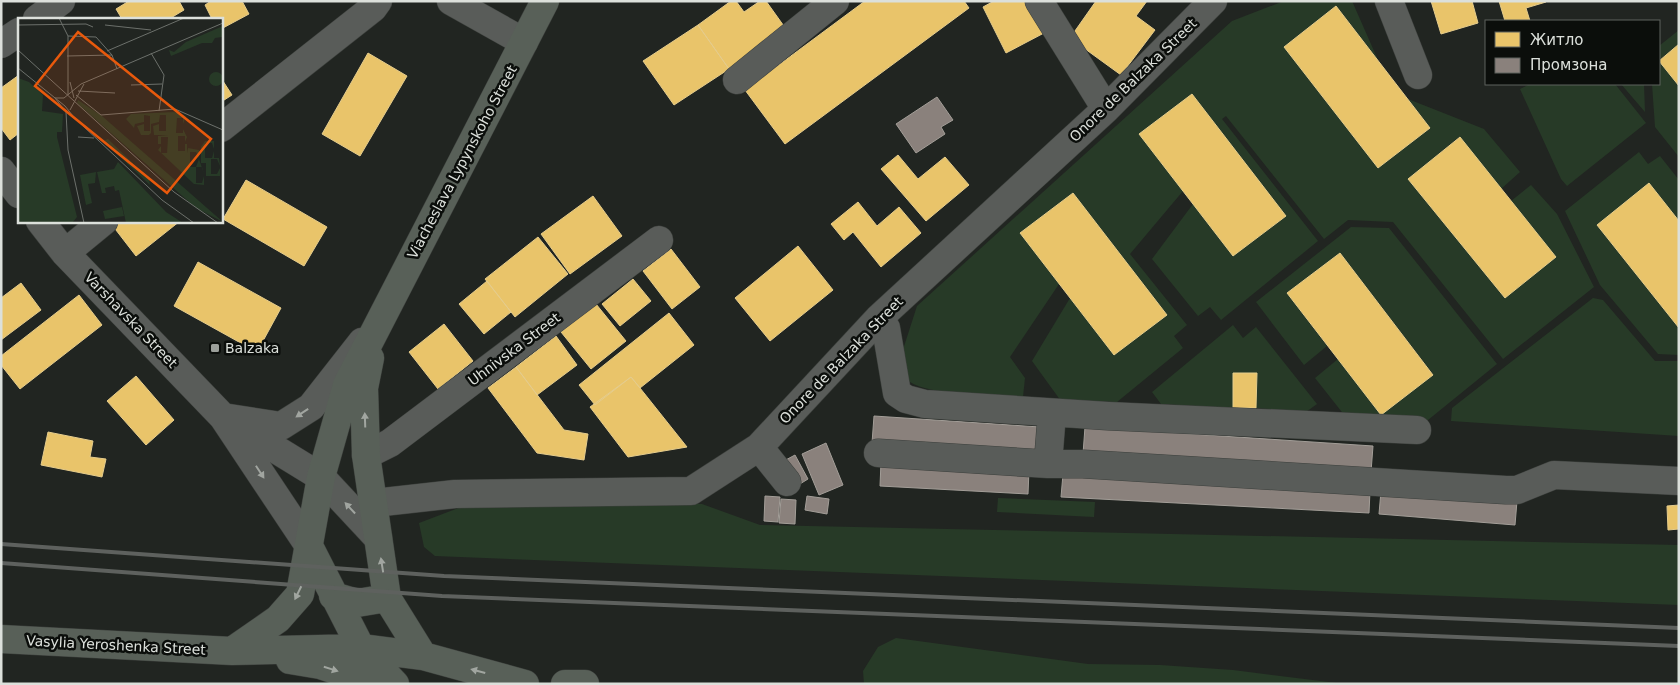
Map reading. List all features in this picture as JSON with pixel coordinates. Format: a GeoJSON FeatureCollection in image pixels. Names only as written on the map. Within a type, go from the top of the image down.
{"type":"FeatureCollection","features":[{"type":"Feature","properties":{"kind":"main road","name":"Viacheslava Lypynskoho Street"},"geometry":{"type":"LineString","coordinates":[[232,651],[278,619],[300,594],[321,477],[347,385],[545,1]]}},
{"type":"Feature","properties":{"kind":"main road","name":"Viacheslava Lypynskoho Street"},"geometry":{"type":"LineString","coordinates":[[378,322],[364,388],[366,455],[387,598],[423,656]]}},
{"type":"Feature","properties":{"kind":"main road"},"geometry":{"type":"LineString","coordinates":[[308,546],[361,648],[395,684]]}},
{"type":"Feature","properties":{"kind":"main road"},"geometry":{"type":"LineString","coordinates":[[334,596],[357,603],[387,598]]}},
{"type":"Feature","properties":{"kind":"main road","name":"Vasylia Yeroshenka Street"},"geometry":{"type":"LineString","coordinates":[[1,638],[232,651],[361,648],[423,656],[526,684]]}},
{"type":"Feature","properties":{"kind":"main road","name":"Vasylia Yeroshenka Street"},"geometry":{"type":"LineString","coordinates":[[232,651],[320,665],[378,684]]}},
{"type":"Feature","properties":{"kind":"main road"},"geometry":{"type":"LineString","coordinates":[[565,684],[585,684]]}},
{"type":"Feature","properties":{"kind":"street"},"geometry":{"type":"LineString","coordinates":[[38,18],[61,1]]}},
{"type":"Feature","properties":{"kind":"street"},"geometry":{"type":"LineString","coordinates":[[222,127],[373,8],[378,1]]}},
{"type":"Feature","properties":{"kind":"street"},"geometry":{"type":"LineString","coordinates":[[451,1],[524,42]]}},
{"type":"Feature","properties":{"kind":"street"},"geometry":{"type":"LineString","coordinates":[[737,80],[835,1]]}},
{"type":"Feature","properties":{"kind":"street"},"geometry":{"type":"LineString","coordinates":[[1039,1],[1106,108]]}},
{"type":"Feature","properties":{"kind":"street","name":"Onore de Balzaka Street"},"geometry":{"type":"LineString","coordinates":[[374,503],[455,494],[691,491],[759,447],[878,318],[1106,108],[1214,1]]}},
{"type":"Feature","properties":{"kind":"street"},"geometry":{"type":"LineString","coordinates":[[1389,1],[1418,75]]}},
{"type":"Feature","properties":{"kind":"street"},"geometry":{"type":"LineString","coordinates":[[1,44],[18,33]]}},
{"type":"Feature","properties":{"kind":"street"},"geometry":{"type":"LineString","coordinates":[[1,171],[18,193]]}},
{"type":"Feature","properties":{"kind":"street","name":"Varshavska Street"},"geometry":{"type":"LineString","coordinates":[[41,222],[65,253],[223,417],[308,546]]}},
{"type":"Feature","properties":{"kind":"street"},"geometry":{"type":"LineString","coordinates":[[65,253],[103,222]]}},
{"type":"Feature","properties":{"kind":"street","name":"Uhnivska Street"},"geometry":{"type":"LineString","coordinates":[[366,455],[390,443],[659,240]]}},
{"type":"Feature","properties":{"kind":"street"},"geometry":{"type":"LineString","coordinates":[[878,318],[886,328],[897,393],[906,399],[925,404],[1052,413],[1417,430]]}},
{"type":"Feature","properties":{"kind":"street"},"geometry":{"type":"LineString","coordinates":[[223,417],[281,426],[310,407],[378,322]]}},
{"type":"Feature","properties":{"kind":"street"},"geometry":{"type":"LineString","coordinates":[[1048,464],[1052,413]]}},
{"type":"Feature","properties":{"kind":"street","name":"Varshavska Street"},"geometry":{"type":"LineString","coordinates":[[223,417],[321,477],[378,538]]}},
{"type":"Feature","properties":{"kind":"street"},"geometry":{"type":"LineString","coordinates":[[759,447],[787,482]]}},
{"type":"Feature","properties":{"kind":"street"},"geometry":{"type":"LineString","coordinates":[[878,453],[1506,490],[1517,490],[1554,475],[1679,481]]}},
{"type":"Feature","properties":{"kind":"green space"},"geometry":{"type":"Polygon","coordinates":[[[1284,1],[1352,1],[1378,60],[1336,6],[1284,47],[1378,168],[1430,128],[1408,99],[1484,129],[1520,172],[1501,189],[1459,137],[1408,179],[1505,298],[1556,257],[1511,201],[1531,185],[1557,214],[1594,287],[1503,359],[1393,222],[1348,220],[1324,239],[1226,116],[1222,119],[1318,241],[1221,320],[1210,307],[1198,316],[1152,259],[1193,204],[1233,256],[1286,216],[1183,191],[1130,254],[1187,325],[1174,336],[1183,348],[1117,402],[1061,401],[1032,361],[1070,298],[1114,355],[1166,315],[1073,193],[1020,233],[1059,284],[1010,357],[1025,378],[1023,397],[948,392],[920,387],[910,382],[903,373],[899,362],[917,306],[1232,21],[1284,1]]]}},
{"type":"Feature","properties":{"kind":"green space"},"geometry":{"type":"Polygon","coordinates":[[[1679,30],[1679,44],[1660,59],[1660,45],[1679,30]]]}},
{"type":"Feature","properties":{"kind":"green space"},"geometry":{"type":"Polygon","coordinates":[[[1660,62],[1679,86],[1679,157],[1655,127],[1652,85],[1660,85],[1660,62]]]}},
{"type":"Feature","properties":{"kind":"green space"},"geometry":{"type":"Polygon","coordinates":[[[1528,85],[1616,85],[1646,123],[1567,186],[1561,179],[1520,89],[1528,85]]]}},
{"type":"Feature","properties":{"kind":"green space"},"geometry":{"type":"Polygon","coordinates":[[[1622,85],[1644,85],[1645,112],[1622,85]]]}},
{"type":"Feature","properties":{"kind":"green space"},"geometry":{"type":"Polygon","coordinates":[[[1639,152],[1648,164],[1660,156],[1679,180],[1679,221],[1597,225],[1679,328],[1679,355],[1658,354],[1600,285],[1565,211],[1639,152]]]}},
{"type":"Feature","properties":{"kind":"green space"},"geometry":{"type":"Polygon","coordinates":[[[1351,227],[1389,228],[1497,364],[1428,420],[1345,416],[1315,378],[1338,359],[1381,415],[1433,374],[1340,253],[1287,293],[1327,346],[1304,365],[1256,302],[1351,227]]]}},
{"type":"Feature","properties":{"kind":"green space"},"geometry":{"type":"Polygon","coordinates":[[[1593,298],[1603,300],[1655,361],[1679,361],[1679,436],[1451,421],[1452,408],[1593,298]]]}},
{"type":"Feature","properties":{"kind":"green space"},"geometry":{"type":"Polygon","coordinates":[[[1233,325],[1243,338],[1256,327],[1317,404],[1306,412],[1256,408],[1257,373],[1233,373],[1233,408],[1161,404],[1152,392],[1233,325]]]}},
{"type":"Feature","properties":{"kind":"green space"},"geometry":{"type":"Polygon","coordinates":[[[998,498],[1095,502],[1094,517],[997,512],[998,498]]]}},
{"type":"Feature","properties":{"kind":"green space"},"geometry":{"type":"Polygon","coordinates":[[[469,504],[702,504],[760,525],[1679,545],[1679,605],[435,556],[424,547],[419,523],[469,504]]]}},
{"type":"Feature","properties":{"kind":"green space"},"geometry":{"type":"Polygon","coordinates":[[[896,638],[1088,664],[1160,665],[1233,670],[1345,684],[864,684],[863,671],[878,647],[896,638]]]}},
{"type":"Feature","properties":{"kind":"building: Житло"},"geometry":{"type":"Polygon","coordinates":[[[129,1],[179,1],[184,10],[171,18],[121,18],[116,9],[129,1]]]}},
{"type":"Feature","properties":{"kind":"building: Житло"},"geometry":{"type":"Polygon","coordinates":[[[211,1],[242,1],[249,14],[222,28],[222,18],[212,18],[205,5],[211,1]]]}},
{"type":"Feature","properties":{"kind":"building: Житло"},"geometry":{"type":"Polygon","coordinates":[[[731,1],[736,1],[744,12],[760,1],[766,1],[786,29],[729,69],[698,25],[731,1]]]}},
{"type":"Feature","properties":{"kind":"building: Житло"},"geometry":{"type":"Polygon","coordinates":[[[865,1],[964,1],[969,8],[785,144],[745,90],[865,1]]]}},
{"type":"Feature","properties":{"kind":"building: Житло"},"geometry":{"type":"Polygon","coordinates":[[[994,1],[1027,1],[1044,33],[1006,53],[983,7],[994,1]]]}},
{"type":"Feature","properties":{"kind":"building: Житло"},"geometry":{"type":"Polygon","coordinates":[[[1096,1],[1147,1],[1136,16],[1155,30],[1121,75],[1070,38],[1096,1]]]}},
{"type":"Feature","properties":{"kind":"building: Житло"},"geometry":{"type":"Polygon","coordinates":[[[1431,1],[1472,1],[1478,23],[1441,34],[1431,1]]]}},
{"type":"Feature","properties":{"kind":"building: Житло"},"geometry":{"type":"Polygon","coordinates":[[[1499,1],[1546,1],[1526,8],[1530,20],[1505,20],[1499,1]]]}},
{"type":"Feature","properties":{"kind":"building: Житло"},"geometry":{"type":"Polygon","coordinates":[[[1336,6],[1430,128],[1378,168],[1284,47],[1336,6]]]}},
{"type":"Feature","properties":{"kind":"building: Житло"},"geometry":{"type":"Polygon","coordinates":[[[698,25],[729,69],[674,105],[643,61],[698,25]]]}},
{"type":"Feature","properties":{"kind":"building: Житло"},"geometry":{"type":"Polygon","coordinates":[[[1679,44],[1679,86],[1660,62],[1660,60],[1679,44]]]}},
{"type":"Feature","properties":{"kind":"building: Житло"},"geometry":{"type":"Polygon","coordinates":[[[368,53],[407,76],[360,156],[322,134],[368,53]]]}},
{"type":"Feature","properties":{"kind":"building: Житло"},"geometry":{"type":"Polygon","coordinates":[[[18,76],[18,134],[10,140],[1,128],[1,88],[18,76]]]}},
{"type":"Feature","properties":{"kind":"building: Житло"},"geometry":{"type":"Polygon","coordinates":[[[222,80],[232,95],[222,101],[222,80]]]}},
{"type":"Feature","properties":{"kind":"building: Житло"},"geometry":{"type":"Polygon","coordinates":[[[1192,94],[1286,216],[1233,256],[1139,134],[1192,94]]]}},
{"type":"Feature","properties":{"kind":"building: Житло"},"geometry":{"type":"Polygon","coordinates":[[[1460,137],[1556,257],[1505,298],[1408,179],[1460,137]]]}},
{"type":"Feature","properties":{"kind":"building: Житло"},"geometry":{"type":"Polygon","coordinates":[[[898,155],[918,179],[945,157],[969,185],[926,221],[881,169],[898,155]]]}},
{"type":"Feature","properties":{"kind":"building: Житло"},"geometry":{"type":"Polygon","coordinates":[[[246,180],[327,227],[304,266],[223,219],[246,180]]]}},
{"type":"Feature","properties":{"kind":"building: Житло"},"geometry":{"type":"Polygon","coordinates":[[[1649,183],[1679,221],[1679,328],[1597,225],[1649,183]]]}},
{"type":"Feature","properties":{"kind":"building: Житло"},"geometry":{"type":"Polygon","coordinates":[[[1073,193],[1167,315],[1114,355],[1020,233],[1073,193]]]}},
{"type":"Feature","properties":{"kind":"building: Житло"},"geometry":{"type":"Polygon","coordinates":[[[593,196],[622,236],[570,274],[541,234],[593,196]]]}},
{"type":"Feature","properties":{"kind":"building: Житло"},"geometry":{"type":"Polygon","coordinates":[[[858,202],[877,226],[899,207],[921,233],[881,267],[853,232],[844,240],[831,224],[858,202]]]}},
{"type":"Feature","properties":{"kind":"building: Житло"},"geometry":{"type":"Polygon","coordinates":[[[110,222],[179,222],[136,256],[110,222]]]}},
{"type":"Feature","properties":{"kind":"building: Житло"},"geometry":{"type":"Polygon","coordinates":[[[538,237],[568,274],[515,317],[485,279],[538,237]]]}},
{"type":"Feature","properties":{"kind":"building: Житло"},"geometry":{"type":"Polygon","coordinates":[[[798,246],[833,290],[770,341],[735,298],[798,246]]]}},
{"type":"Feature","properties":{"kind":"building: Житло"},"geometry":{"type":"Polygon","coordinates":[[[671,249],[700,287],[672,309],[643,271],[671,249]]]}},
{"type":"Feature","properties":{"kind":"building: Житло"},"geometry":{"type":"Polygon","coordinates":[[[1340,253],[1433,375],[1381,415],[1287,293],[1340,253]]]}},
{"type":"Feature","properties":{"kind":"building: Житло"},"geometry":{"type":"Polygon","coordinates":[[[198,262],[281,308],[257,352],[174,306],[198,262]]]}},
{"type":"Feature","properties":{"kind":"building: Житло"},"geometry":{"type":"Polygon","coordinates":[[[633,279],[651,301],[620,326],[602,304],[633,279]]]}},
{"type":"Feature","properties":{"kind":"building: Житло"},"geometry":{"type":"Polygon","coordinates":[[[487,281],[511,312],[484,334],[459,304],[487,281]]]}},
{"type":"Feature","properties":{"kind":"building: Житло"},"geometry":{"type":"Polygon","coordinates":[[[21,283],[41,310],[1,340],[1,298],[21,283]]]}},
{"type":"Feature","properties":{"kind":"building: Житло"},"geometry":{"type":"Polygon","coordinates":[[[79,295],[102,325],[20,389],[1,365],[1,356],[79,295]]]}},
{"type":"Feature","properties":{"kind":"building: Житло"},"geometry":{"type":"Polygon","coordinates":[[[596,304],[626,341],[591,369],[561,332],[596,304]]]}},
{"type":"Feature","properties":{"kind":"building: Житло"},"geometry":{"type":"Polygon","coordinates":[[[669,313],[694,345],[640,388],[631,377],[595,405],[579,385],[669,313]]]}},
{"type":"Feature","properties":{"kind":"building: Житло"},"geometry":{"type":"Polygon","coordinates":[[[444,324],[473,361],[438,389],[409,352],[444,324]]]}},
{"type":"Feature","properties":{"kind":"building: Житло"},"geometry":{"type":"Polygon","coordinates":[[[556,336],[577,365],[537,395],[516,367],[556,336]]]}},
{"type":"Feature","properties":{"kind":"building: Житло"},"geometry":{"type":"Polygon","coordinates":[[[516,367],[564,430],[588,434],[584,460],[537,453],[488,388],[516,367]]]}},
{"type":"Feature","properties":{"kind":"building: Житло"},"geometry":{"type":"Polygon","coordinates":[[[1233,373],[1257,373],[1256,408],[1233,408],[1233,373]]]}},
{"type":"Feature","properties":{"kind":"building: Житло"},"geometry":{"type":"Polygon","coordinates":[[[136,376],[174,420],[146,445],[107,401],[136,376]]]}},
{"type":"Feature","properties":{"kind":"building: Житло"},"geometry":{"type":"Polygon","coordinates":[[[631,377],[687,447],[628,457],[590,407],[631,377]]]}},
{"type":"Feature","properties":{"kind":"building: Житло"},"geometry":{"type":"Polygon","coordinates":[[[48,432],[93,441],[90,457],[106,459],[102,477],[41,465],[48,432]]]}},
{"type":"Feature","properties":{"kind":"building: Житло"},"geometry":{"type":"Polygon","coordinates":[[[1679,505],[1679,529],[1668,530],[1667,506],[1679,505]]]}},
{"type":"Feature","properties":{"kind":"building: Промзона"},"geometry":{"type":"Polygon","coordinates":[[[937,97],[953,120],[941,127],[945,134],[916,153],[896,124],[937,97]]]}},
{"type":"Feature","properties":{"kind":"building: Промзона"},"geometry":{"type":"Polygon","coordinates":[[[874,416],[1040,427],[1038,455],[872,443],[874,416]]]}},
{"type":"Feature","properties":{"kind":"building: Промзона"},"geometry":{"type":"Polygon","coordinates":[[[1085,427],[1373,446],[1371,472],[1083,454],[1085,427]]]}},
{"type":"Feature","properties":{"kind":"building: Промзона"},"geometry":{"type":"Polygon","coordinates":[[[826,443],[843,485],[819,495],[802,454],[826,443]]]}},
{"type":"Feature","properties":{"kind":"building: Промзона"},"geometry":{"type":"Polygon","coordinates":[[[795,455],[808,479],[795,487],[782,462],[795,455]]]}},
{"type":"Feature","properties":{"kind":"building: Промзона"},"geometry":{"type":"Polygon","coordinates":[[[881,462],[1029,470],[1028,494],[880,486],[881,462]]]}},
{"type":"Feature","properties":{"kind":"building: Промзона"},"geometry":{"type":"Polygon","coordinates":[[[1063,474],[1370,491],[1369,513],[1061,497],[1063,474]]]}},
{"type":"Feature","properties":{"kind":"building: Промзона"},"geometry":{"type":"Polygon","coordinates":[[[1381,491],[1517,501],[1515,525],[1379,514],[1381,491]]]}},
{"type":"Feature","properties":{"kind":"building: Промзона"},"geometry":{"type":"Polygon","coordinates":[[[765,496],[780,497],[778,522],[764,521],[765,496]]]}},
{"type":"Feature","properties":{"kind":"building: Промзона"},"geometry":{"type":"Polygon","coordinates":[[[807,496],[829,499],[827,514],[805,510],[807,496]]]}},
{"type":"Feature","properties":{"kind":"building: Промзона"},"geometry":{"type":"Polygon","coordinates":[[[781,499],[796,500],[795,524],[779,523],[781,499]]]}},
{"type":"Feature","properties":{"kind":"railway"},"geometry":{"type":"LineString","coordinates":[[1,544],[444,576],[1679,628]]}},
{"type":"Feature","properties":{"kind":"railway"},"geometry":{"type":"LineString","coordinates":[[1,563],[442,596],[1679,646]]}},
{"type":"Feature","properties":{"kind":"place","name":"Balzaka"},"geometry":{"type":"Point","coordinates":[215,348]}}]}
